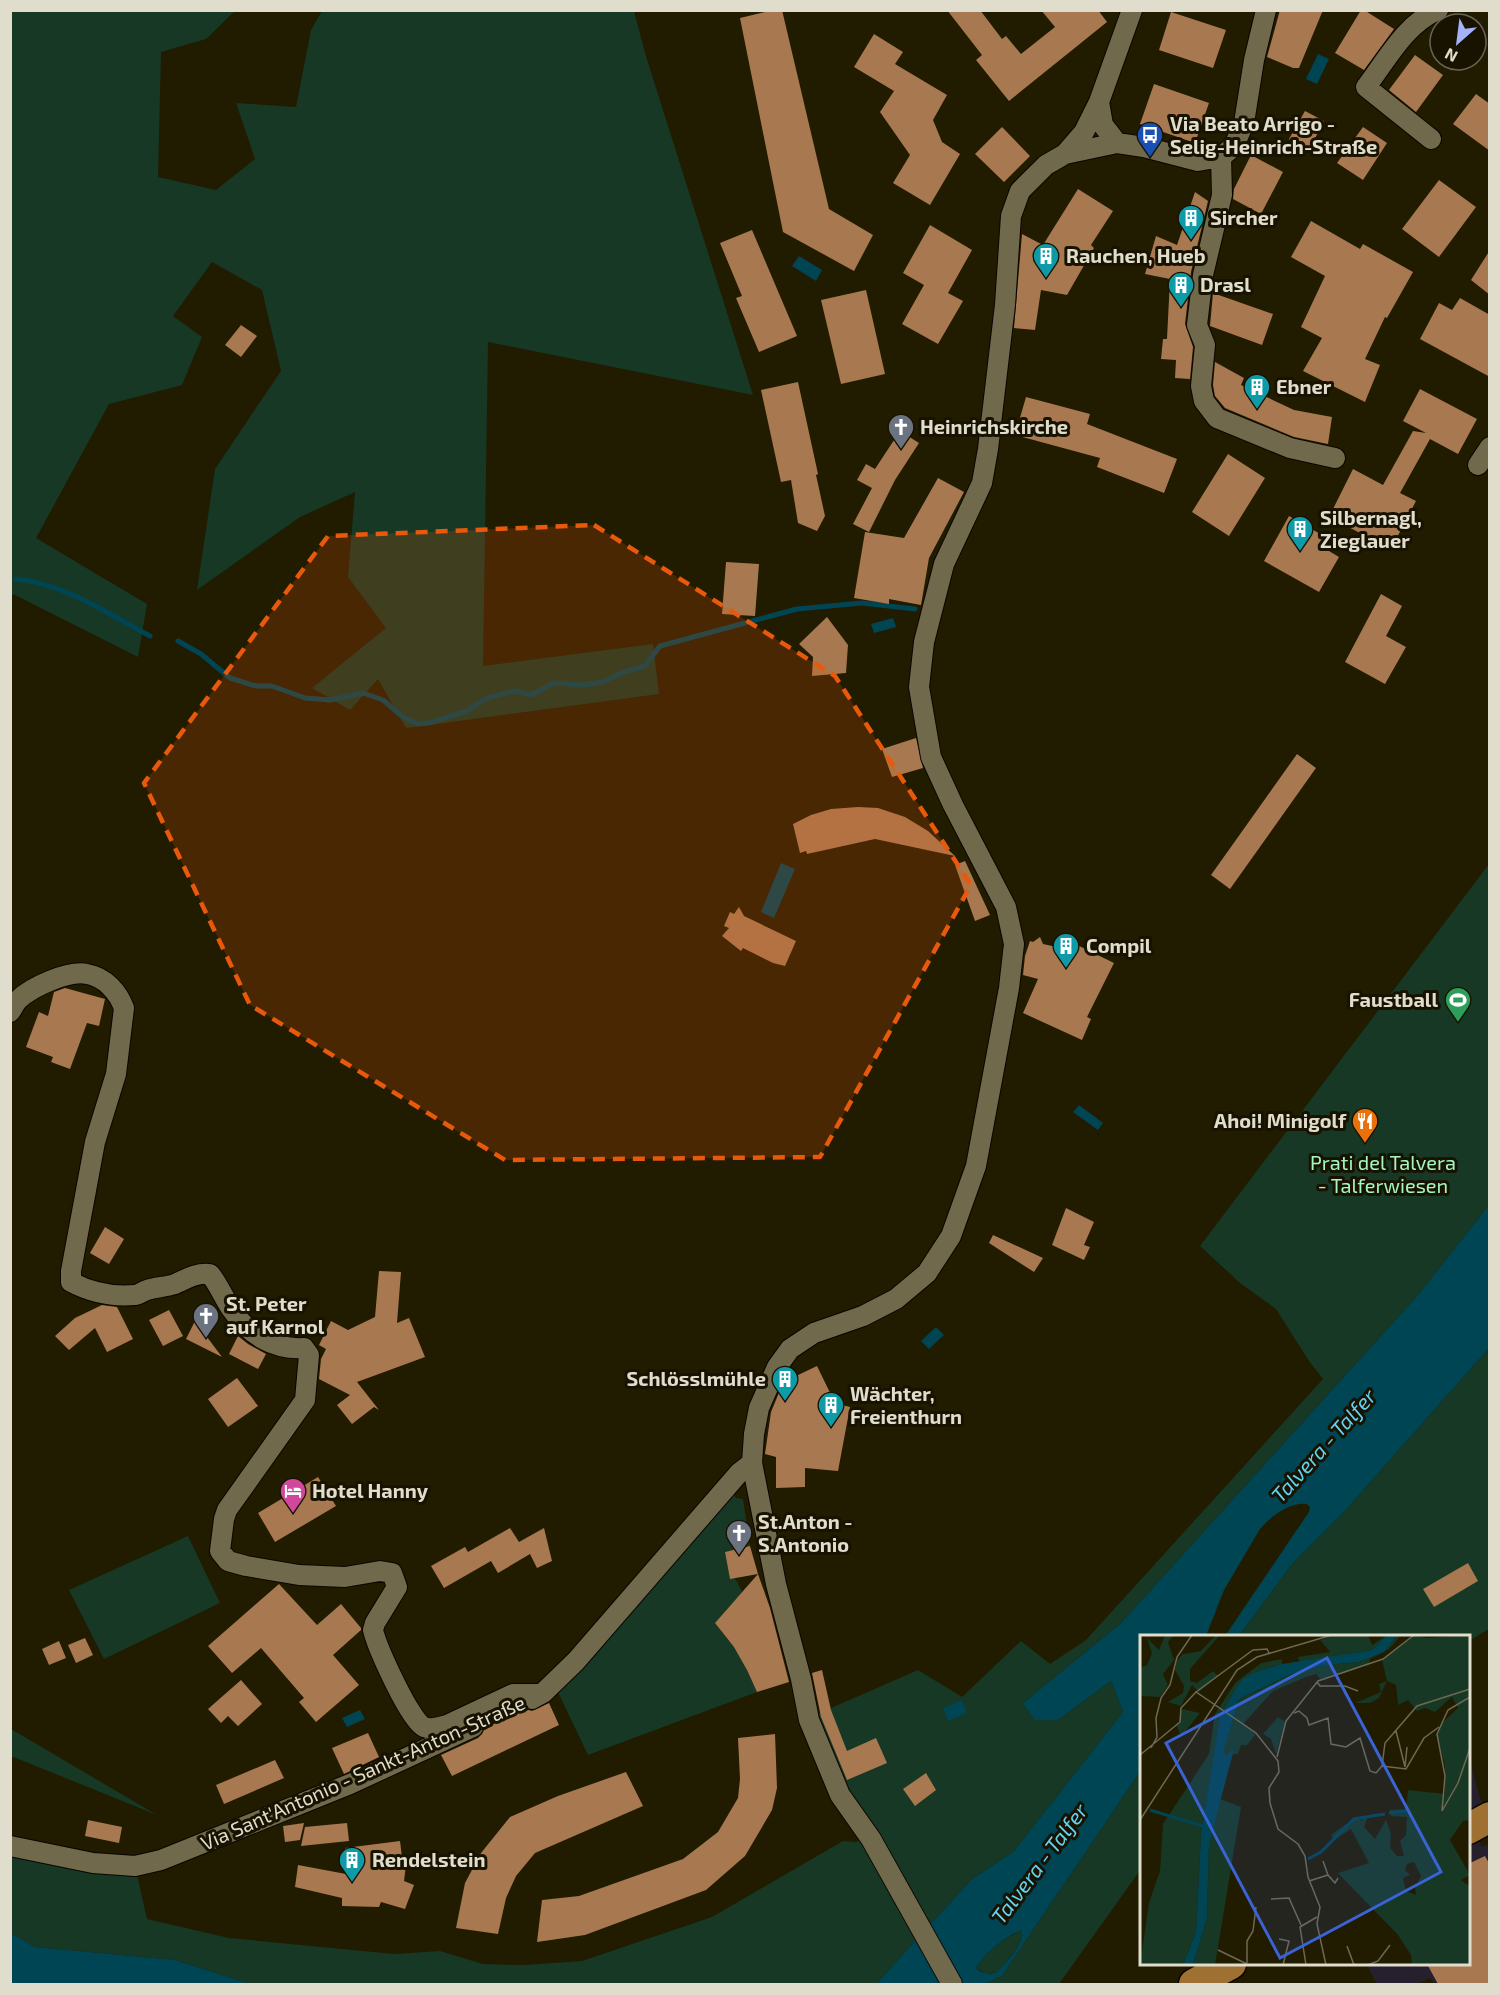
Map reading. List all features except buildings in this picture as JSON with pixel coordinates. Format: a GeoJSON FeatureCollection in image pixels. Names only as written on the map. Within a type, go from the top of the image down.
{"type":"FeatureCollection","features":[{"type":"Feature","properties":{"kind":"main road"},"geometry":{"type":"LineString","coordinates":[[1470,1828],[1490,1817]]}},
{"type":"Feature","properties":{"kind":"main road"},"geometry":{"type":"LineString","coordinates":[[1194,1984],[1229,1965]]}},
{"type":"Feature","properties":{"kind":"street"},"geometry":{"type":"LineString","coordinates":[[952,1984],[871,1839],[840,1795],[809,1720],[801,1679],[776,1584],[752,1463],[754,1434],[759,1408],[777,1367],[790,1349],[814,1333],[863,1316],[896,1299],[927,1273],[951,1236],[976,1166],[1010,987],[1014,944],[1006,907],[931,757],[919,687],[924,642],[944,564],[982,483],[1005,305],[1011,216],[1020,191],[1047,165],[1065,154],[1083,132],[1100,102],[1132,10]]}},
{"type":"Feature","properties":{"kind":"street"},"geometry":{"type":"LineString","coordinates":[[1065,154],[1117,143],[1144,147],[1198,161],[1221,157],[1234,146],[1244,123],[1254,60],[1266,10]]}},
{"type":"Feature","properties":{"kind":"street"},"geometry":{"type":"LineString","coordinates":[[1431,139],[1366,87],[1408,31],[1438,10]]}},
{"type":"Feature","properties":{"kind":"street"},"geometry":{"type":"LineString","coordinates":[[1100,102],[1103,124],[1117,143]]}},
{"type":"Feature","properties":{"kind":"street"},"geometry":{"type":"LineString","coordinates":[[1221,157],[1222,195],[1203,275],[1197,325],[1205,345],[1201,386],[1204,401],[1217,418],[1290,448],[1335,458]]}},
{"type":"Feature","properties":{"kind":"street"},"geometry":{"type":"LineString","coordinates":[[1478,465],[1490,447]]}},
{"type":"Feature","properties":{"kind":"street"},"geometry":{"type":"LineString","coordinates":[[15,1006],[62,976],[87,973],[105,981],[120,998],[124,1008],[116,1074],[95,1142],[70,1271],[71,1282],[99,1293],[137,1295],[205,1273],[210,1274],[231,1310],[258,1336],[273,1345],[288,1349],[304,1348],[309,1355],[304,1400],[225,1515],[220,1551],[223,1555],[228,1561],[246,1566],[299,1575],[345,1577],[380,1571],[392,1573],[397,1587],[373,1630],[400,1692],[414,1718],[424,1727],[436,1728],[447,1725],[513,1694],[542,1694]]}},
{"type":"Feature","properties":{"kind":"street","name":"Via Sant'Antonio - Sankt-Anton-Straße"},"geometry":{"type":"LineString","coordinates":[[10,1846],[93,1863],[135,1866],[172,1857],[257,1820],[350,1784],[542,1694],[576,1661],[739,1473],[752,1463]]}},
{"type":"Feature","properties":{"kind":"highlighted area"},"geometry":{"type":"Polygon","coordinates":[[[594,525],[835,676],[971,885],[820,1157],[505,1160],[250,1005],[144,783],[328,536],[594,525]]]}},
{"type":"Feature","properties":{"kind":"shaded area"},"geometry":{"type":"Polygon","coordinates":[[[1470,1761],[1480,1798],[1489,1818],[1476,1835],[1482,1847],[1489,1844],[1489,1984],[1434,1984],[1430,1978],[1417,1984],[1377,1984],[1367,1965],[1470,1965],[1470,1761]]]}},
{"type":"Feature","properties":{"kind":"green space"},"geometry":{"type":"Polygon","coordinates":[[[11,10],[235,11],[206,39],[161,52],[158,177],[216,190],[255,159],[236,103],[296,107],[311,30],[322,11],[634,11],[645,53],[753,395],[488,342],[483,666],[653,644],[659,694],[406,728],[378,679],[350,710],[312,688],[386,628],[348,577],[355,492],[300,517],[197,590],[215,469],[281,371],[262,290],[212,262],[173,316],[202,337],[182,385],[109,404],[36,538],[147,604],[138,657],[13,594],[11,597],[11,10]]]}},
{"type":"Feature","properties":{"kind":"green space","name":"Prati del Talvera - Talferwiesen"},"geometry":{"type":"Polygon","coordinates":[[[1489,864],[1489,1205],[1418,1295],[1121,1623],[1023,1703],[1058,1720],[1111,1681],[1123,1712],[1014,1851],[971,1880],[876,1984],[250,1984],[175,1960],[35,1947],[11,1933],[11,1846],[135,1866],[147,1919],[229,1938],[394,1954],[440,1951],[483,1964],[523,1965],[582,1961],[712,1917],[843,1841],[856,1842],[873,1832],[845,1785],[815,1715],[918,1670],[962,1697],[1021,1641],[1050,1664],[1086,1640],[1323,1379],[1276,1309],[1240,1283],[1200,1246],[1489,864]]]}},
{"type":"Feature","properties":{"kind":"green space"},"geometry":{"type":"Polygon","coordinates":[[[1489,1348],[1489,1629],[1470,1640],[1470,1635],[1240,1635],[1292,1564],[1342,1514],[1489,1348]]]}},
{"type":"Feature","properties":{"kind":"green space"},"geometry":{"type":"Polygon","coordinates":[[[733,1493],[736,1498],[743,1499],[750,1546],[725,1552],[730,1578],[735,1578],[744,1595],[735,1600],[715,1623],[729,1641],[746,1633],[747,1670],[757,1692],[588,1755],[556,1688],[733,1493]]]}},
{"type":"Feature","properties":{"kind":"green space"},"geometry":{"type":"Polygon","coordinates":[[[188,1536],[220,1603],[104,1659],[69,1590],[188,1536]]]}},
{"type":"Feature","properties":{"kind":"green space"},"geometry":{"type":"Polygon","coordinates":[[[11,1729],[157,1815],[11,1756],[11,1729]]]}},
{"type":"Feature","properties":{"kind":"green space"},"geometry":{"type":"Polygon","coordinates":[[[1140,1771],[1140,1870],[1059,1984],[985,1984],[1002,1976],[1140,1771]]]}},
{"type":"Feature","properties":{"kind":"green space"},"geometry":{"type":"Polygon","coordinates":[[[1022,1930],[1017,1947],[997,1972],[986,1974],[976,1968],[996,1946],[1022,1930]]]}},
{"type":"Feature","properties":{"kind":"water"},"geometry":{"type":"Polygon","coordinates":[[[1318,54],[1329,59],[1317,84],[1306,79],[1318,54]]]}},
{"type":"Feature","properties":{"kind":"water"},"geometry":{"type":"Polygon","coordinates":[[[799,256],[822,270],[816,281],[792,266],[799,256]]]}},
{"type":"Feature","properties":{"kind":"water"},"geometry":{"type":"Polygon","coordinates":[[[893,618],[896,627],[874,633],[871,624],[893,618]]]}},
{"type":"Feature","properties":{"kind":"water"},"geometry":{"type":"Polygon","coordinates":[[[781,863],[795,869],[774,918],[761,912],[781,863]]]}},
{"type":"Feature","properties":{"kind":"water"},"geometry":{"type":"Polygon","coordinates":[[[1079,1105],[1103,1123],[1098,1130],[1073,1112],[1079,1105]]]}},
{"type":"Feature","properties":{"kind":"water","name":"Talvera - Talfer"},"geometry":{"type":"Polygon","coordinates":[[[1489,1205],[1489,1348],[1342,1514],[1292,1564],[1240,1635],[1226,1635],[1309,1512],[1310,1507],[1307,1504],[1294,1505],[1281,1511],[1260,1529],[1224,1590],[1206,1635],[1140,1635],[1140,1771],[1002,1976],[985,1984],[876,1984],[971,1880],[1014,1851],[1123,1712],[1111,1681],[1058,1720],[1035,1720],[1023,1703],[1121,1623],[1418,1295],[1489,1205]],[[1022,1930],[1002,1941],[985,1956],[976,1968],[986,1973],[997,1972],[1014,1953],[1020,1942],[1022,1930]]]}},
{"type":"Feature","properties":{"kind":"water"},"geometry":{"type":"Polygon","coordinates":[[[936,1327],[944,1335],[929,1349],[921,1341],[936,1327]]]}},
{"type":"Feature","properties":{"kind":"water"},"geometry":{"type":"Polygon","coordinates":[[[962,1700],[967,1713],[948,1721],[943,1708],[962,1700]]]}},
{"type":"Feature","properties":{"kind":"water"},"geometry":{"type":"Polygon","coordinates":[[[360,1710],[365,1719],[347,1727],[342,1718],[360,1710]]]}},
{"type":"Feature","properties":{"kind":"water"},"geometry":{"type":"Polygon","coordinates":[[[11,1933],[35,1947],[175,1960],[250,1984],[11,1984],[11,1933]]]}},
{"type":"Feature","properties":{"kind":"waterway"},"geometry":{"type":"LineString","coordinates":[[16,579],[51,586],[68,593],[150,636]]}},
{"type":"Feature","properties":{"kind":"waterway"},"geometry":{"type":"LineString","coordinates":[[178,641],[201,654],[230,678],[256,686],[272,686],[305,698],[330,700],[363,693],[383,700],[403,717],[418,724],[429,723],[467,711],[487,698],[515,691],[531,695],[554,683],[583,685],[603,682],[621,673],[645,666],[660,646],[797,609],[862,603],[915,609]]}},
{"type":"Feature","properties":{"kind":"place","name":"Via Beato Arrigo - Selig-Heinrich-Straße"},"geometry":{"type":"Point","coordinates":[1150,158]}},
{"type":"Feature","properties":{"kind":"place","name":"Sircher"},"geometry":{"type":"Point","coordinates":[1191,241]}},
{"type":"Feature","properties":{"kind":"place","name":"Rauchen, Hueb"},"geometry":{"type":"Point","coordinates":[1046,279]}},
{"type":"Feature","properties":{"kind":"place","name":"Drasl"},"geometry":{"type":"Point","coordinates":[1181,308]}},
{"type":"Feature","properties":{"kind":"place","name":"Ebner"},"geometry":{"type":"Point","coordinates":[1257,410]}},
{"type":"Feature","properties":{"kind":"place","name":"Heinrichskirche"},"geometry":{"type":"Point","coordinates":[901,450]}},
{"type":"Feature","properties":{"kind":"place","name":"Silbernagl, Zieglauer"},"geometry":{"type":"Point","coordinates":[1300,552]}},
{"type":"Feature","properties":{"kind":"place","name":"Compil"},"geometry":{"type":"Point","coordinates":[1066,969]}},
{"type":"Feature","properties":{"kind":"place","name":"Faustball"},"geometry":{"type":"Point","coordinates":[1458,1023]}},
{"type":"Feature","properties":{"kind":"place","name":"Ahoi! Minigolf"},"geometry":{"type":"Point","coordinates":[1365,1144]}},
{"type":"Feature","properties":{"kind":"place","name":"St. Peter auf Karnol"},"geometry":{"type":"Point","coordinates":[206,1339]}},
{"type":"Feature","properties":{"kind":"place","name":"Schlösslmühle"},"geometry":{"type":"Point","coordinates":[785,1402]}},
{"type":"Feature","properties":{"kind":"place","name":"Wächter, Freienthurn"},"geometry":{"type":"Point","coordinates":[831,1428]}},
{"type":"Feature","properties":{"kind":"place","name":"Hotel Hanny"},"geometry":{"type":"Point","coordinates":[293,1514]}},
{"type":"Feature","properties":{"kind":"place","name":"St.Anton - S.Antonio"},"geometry":{"type":"Point","coordinates":[739,1556]}},
{"type":"Feature","properties":{"kind":"place","name":"Rendelstein"},"geometry":{"type":"Point","coordinates":[352,1883]}}]}
